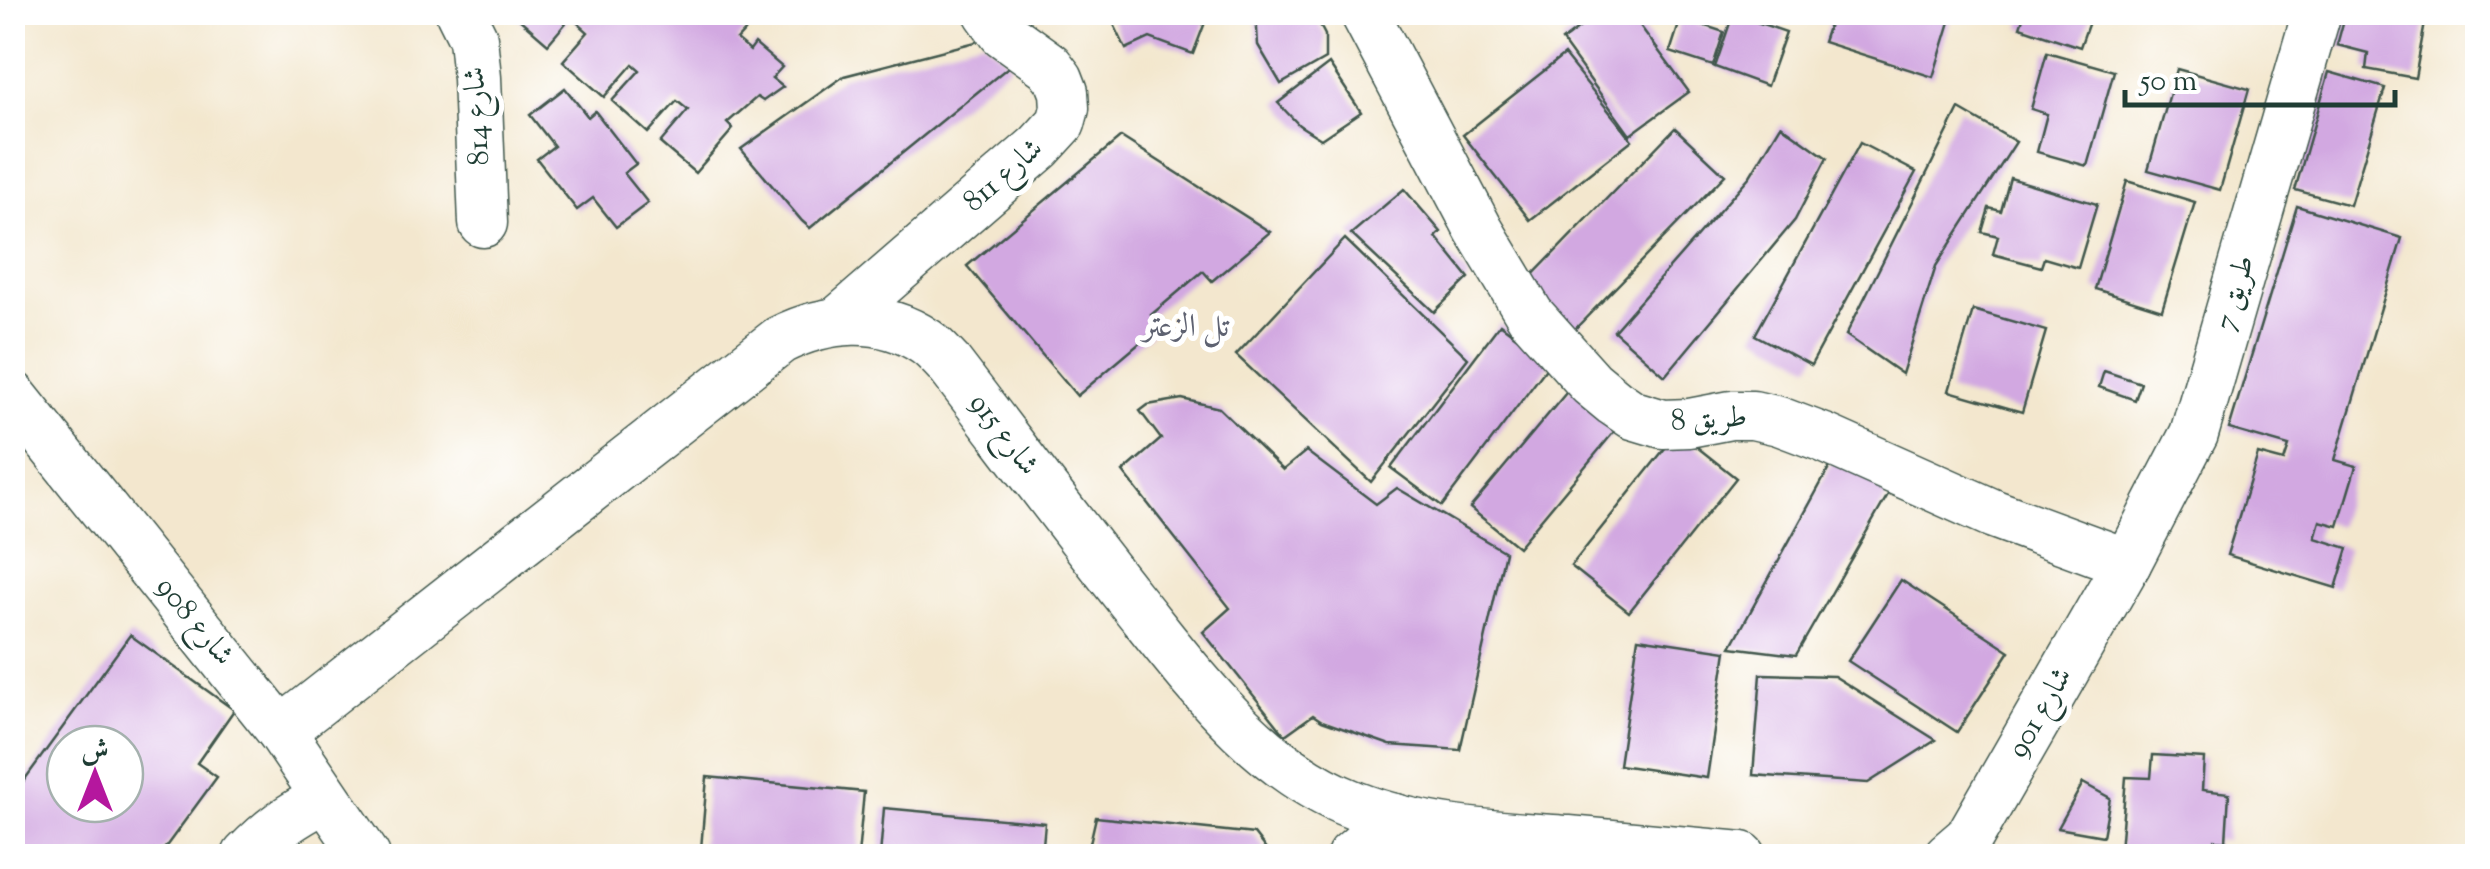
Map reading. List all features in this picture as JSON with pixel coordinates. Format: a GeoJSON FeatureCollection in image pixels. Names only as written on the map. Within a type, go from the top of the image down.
{"type":"FeatureCollection","features":[{"type":"Feature","properties":{"kind":"street","name":"شارع 814"},"geometry":{"type":"LineString","coordinates":[[460,12],[472,38],[477,78],[482,222]]}},
{"type":"Feature","properties":{"kind":"street","name":"شارع 811"},"geometry":{"type":"LineString","coordinates":[[838,320],[1039,147],[1061,123],[1065,108],[1059,79],[1049,66],[1014,43],[988,12]]}},
{"type":"Feature","properties":{"kind":"street","name":"طريق 8"},"geometry":{"type":"LineString","coordinates":[[1364,12],[1480,230],[1530,314],[1590,382],[1614,402],[1634,415],[1663,424],[1732,415],[1779,421],[1994,514],[2128,564]]}},
{"type":"Feature","properties":{"kind":"street","name":"7 طريق"},"geometry":{"type":"LineString","coordinates":[[2128,564],[2194,434],[2318,12]]}},
{"type":"Feature","properties":{"kind":"street","name":"شارع 915"},"geometry":{"type":"LineString","coordinates":[[281,731],[780,340],[804,328],[838,320],[868,320],[903,329],[929,343],[1215,705],[1256,742],[1318,788],[1353,805],[1438,828],[1742,856]]}},
{"type":"Feature","properties":{"kind":"street","name":"شارع 908"},"geometry":{"type":"LineString","coordinates":[[12,394],[281,731],[366,856]]}},
{"type":"Feature","properties":{"kind":"street","name":"شارع 901"},"geometry":{"type":"LineString","coordinates":[[1948,856],[1969,838],[2128,564]]}},
{"type":"Feature","properties":{"kind":"street"},"geometry":{"type":"LineString","coordinates":[[246,856],[278,826],[325,798]]}},
{"type":"Feature","properties":{"kind":"street"},"geometry":{"type":"LineString","coordinates":[[1351,856],[1395,818]]}},
{"type":"Feature","properties":{"kind":"building"},"geometry":{"type":"Polygon","coordinates":[[[522,12],[706,12],[716,21],[725,12],[746,30],[737,40],[750,51],[755,44],[782,67],[772,78],[783,87],[763,101],[757,97],[727,123],[733,129],[695,173],[660,143],[688,110],[677,101],[648,133],[612,101],[640,70],[633,64],[604,97],[563,61],[588,32],[571,17],[548,44],[518,18],[522,12]]]}},
{"type":"Feature","properties":{"kind":"building"},"geometry":{"type":"Polygon","coordinates":[[[1108,12],[1209,12],[1193,54],[1150,38],[1126,49],[1108,12]]]}},
{"type":"Feature","properties":{"kind":"building"},"geometry":{"type":"Polygon","coordinates":[[[1256,12],[1313,12],[1325,35],[1325,59],[1281,84],[1258,45],[1256,12]]]}},
{"type":"Feature","properties":{"kind":"building"},"geometry":{"type":"Polygon","coordinates":[[[1600,12],[1630,12],[1689,92],[1630,135],[1562,41],[1600,12]]]}},
{"type":"Feature","properties":{"kind":"building"},"geometry":{"type":"Polygon","coordinates":[[[1833,12],[1953,12],[1933,77],[1823,42],[1833,12]]]}},
{"type":"Feature","properties":{"kind":"building"},"geometry":{"type":"Polygon","coordinates":[[[2025,12],[2075,12],[2090,19],[2080,47],[2020,27],[2025,12]]]}},
{"type":"Feature","properties":{"kind":"building"},"geometry":{"type":"Polygon","coordinates":[[[2346,12],[2427,12],[2415,78],[2366,69],[2368,53],[2337,45],[2346,12]]]}},
{"type":"Feature","properties":{"kind":"building"},"geometry":{"type":"Polygon","coordinates":[[[1733,14],[1786,32],[1767,86],[1715,67],[1733,14]]]}},
{"type":"Feature","properties":{"kind":"building"},"geometry":{"type":"Polygon","coordinates":[[[1681,18],[1724,32],[1713,66],[1670,52],[1681,18]]]}},
{"type":"Feature","properties":{"kind":"building"},"geometry":{"type":"Polygon","coordinates":[[[983,40],[1012,64],[810,228],[741,149],[844,76],[983,40]]]}},
{"type":"Feature","properties":{"kind":"building"},"geometry":{"type":"Polygon","coordinates":[[[2047,52],[2114,71],[2087,166],[2037,152],[2047,114],[2031,109],[2047,52]]]}},
{"type":"Feature","properties":{"kind":"building"},"geometry":{"type":"Polygon","coordinates":[[[1564,55],[1632,140],[1530,220],[1463,135],[1564,55]]]}},
{"type":"Feature","properties":{"kind":"building"},"geometry":{"type":"Polygon","coordinates":[[[1329,64],[1361,112],[1321,139],[1299,125],[1278,103],[1329,64]]]}},
{"type":"Feature","properties":{"kind":"building"},"geometry":{"type":"Polygon","coordinates":[[[2177,69],[2249,89],[2220,190],[2148,170],[2177,69]]]}},
{"type":"Feature","properties":{"kind":"building"},"geometry":{"type":"Polygon","coordinates":[[[2329,72],[2385,88],[2350,205],[2295,190],[2329,72]]]}},
{"type":"Feature","properties":{"kind":"building"},"geometry":{"type":"Polygon","coordinates":[[[565,88],[588,117],[595,111],[636,164],[624,173],[648,203],[616,227],[593,198],[577,210],[537,159],[554,146],[530,115],[565,88]]]}},
{"type":"Feature","properties":{"kind":"building"},"geometry":{"type":"Polygon","coordinates":[[[1959,109],[2016,142],[1936,266],[1902,374],[1846,335],[1959,109]]]}},
{"type":"Feature","properties":{"kind":"building"},"geometry":{"type":"Polygon","coordinates":[[[1781,125],[1827,158],[1795,220],[1665,376],[1614,331],[1750,176],[1781,125]]]}},
{"type":"Feature","properties":{"kind":"building"},"geometry":{"type":"Polygon","coordinates":[[[1675,128],[1725,175],[1574,330],[1524,284],[1675,128]]]}},
{"type":"Feature","properties":{"kind":"building"},"geometry":{"type":"Polygon","coordinates":[[[1121,137],[1270,232],[1212,281],[1203,271],[1151,315],[1160,326],[1077,396],[967,266],[1121,137]]]}},
{"type":"Feature","properties":{"kind":"building"},"geometry":{"type":"Polygon","coordinates":[[[1860,143],[1916,172],[1811,365],[1755,335],[1860,143]]]}},
{"type":"Feature","properties":{"kind":"building"},"geometry":{"type":"Polygon","coordinates":[[[2010,178],[2097,204],[2078,268],[2044,258],[2041,267],[1993,254],[1998,236],[1982,232],[1989,208],[2001,211],[2010,178]]]}},
{"type":"Feature","properties":{"kind":"building"},"geometry":{"type":"Polygon","coordinates":[[[2127,181],[2195,202],[2162,310],[2095,289],[2127,181]]]}},
{"type":"Feature","properties":{"kind":"building"},"geometry":{"type":"Polygon","coordinates":[[[1404,189],[1441,232],[1436,237],[1469,278],[1434,312],[1351,234],[1404,189]]]}},
{"type":"Feature","properties":{"kind":"building"},"geometry":{"type":"Polygon","coordinates":[[[2297,206],[2402,238],[2335,460],[2356,466],[2338,526],[2320,521],[2315,538],[2348,548],[2336,588],[2227,555],[2258,454],[2284,461],[2289,446],[2229,429],[2297,206]]]}},
{"type":"Feature","properties":{"kind":"building"},"geometry":{"type":"Polygon","coordinates":[[[1345,239],[1468,358],[1371,482],[1236,355],[1345,239]]]}},
{"type":"Feature","properties":{"kind":"building"},"geometry":{"type":"Polygon","coordinates":[[[1973,310],[2046,331],[2022,412],[1949,391],[1973,310]]]}},
{"type":"Feature","properties":{"kind":"building"},"geometry":{"type":"Polygon","coordinates":[[[1500,324],[1551,362],[1442,506],[1391,468],[1500,324]]]}},
{"type":"Feature","properties":{"kind":"building"},"geometry":{"type":"Polygon","coordinates":[[[2104,371],[2141,383],[2135,400],[2099,387],[2104,371]]]}},
{"type":"Feature","properties":{"kind":"building"},"geometry":{"type":"Polygon","coordinates":[[[1576,381],[1623,421],[1518,547],[1470,508],[1576,381]]]}},
{"type":"Feature","properties":{"kind":"building"},"geometry":{"type":"Polygon","coordinates":[[[1182,399],[1219,408],[1283,470],[1306,451],[1376,504],[1397,488],[1505,552],[1460,750],[1390,745],[1313,715],[1285,735],[1203,632],[1230,608],[1123,472],[1161,439],[1140,411],[1148,405],[1182,399]]]}},
{"type":"Feature","properties":{"kind":"building"},"geometry":{"type":"Polygon","coordinates":[[[1678,432],[1736,478],[1629,612],[1571,566],[1678,432]]]}},
{"type":"Feature","properties":{"kind":"building"},"geometry":{"type":"Polygon","coordinates":[[[1837,454],[1894,484],[1796,655],[1731,647],[1837,454]]]}},
{"type":"Feature","properties":{"kind":"building"},"geometry":{"type":"Polygon","coordinates":[[[1901,580],[2010,651],[1957,732],[1848,661],[1901,580]]]}},
{"type":"Feature","properties":{"kind":"building"},"geometry":{"type":"Polygon","coordinates":[[[130,635],[234,710],[197,763],[217,777],[159,856],[12,856],[12,797],[45,752],[45,824],[145,824],[145,724],[65,724],[130,635]]]}},
{"type":"Feature","properties":{"kind":"building"},"geometry":{"type":"Polygon","coordinates":[[[1638,638],[1726,651],[1707,778],[1619,765],[1638,638]]]}},
{"type":"Feature","properties":{"kind":"building"},"geometry":{"type":"Polygon","coordinates":[[[1761,674],[1834,676],[1936,740],[1868,783],[1753,775],[1761,674]]]}},
{"type":"Feature","properties":{"kind":"building"},"geometry":{"type":"Polygon","coordinates":[[[2153,755],[2204,758],[2202,790],[2229,793],[2226,841],[2215,840],[2214,856],[2120,851],[2126,777],[2151,778],[2153,755]]]}},
{"type":"Feature","properties":{"kind":"building"},"geometry":{"type":"Polygon","coordinates":[[[707,777],[864,792],[858,856],[741,856],[741,852],[701,849],[707,777]]]}},
{"type":"Feature","properties":{"kind":"building"},"geometry":{"type":"Polygon","coordinates":[[[2083,783],[2110,798],[2103,836],[2058,828],[2083,783]]]}},
{"type":"Feature","properties":{"kind":"building"},"geometry":{"type":"Polygon","coordinates":[[[884,808],[1045,823],[1042,856],[880,856],[884,808]]]}},
{"type":"Feature","properties":{"kind":"building"},"geometry":{"type":"Polygon","coordinates":[[[1096,817],[1254,834],[1271,856],[1087,856],[1096,817]]]}},
{"type":"Feature","properties":{"kind":"district","name":"تل الزعتر"},"geometry":{"type":"Point","coordinates":[1186,328]}}]}
